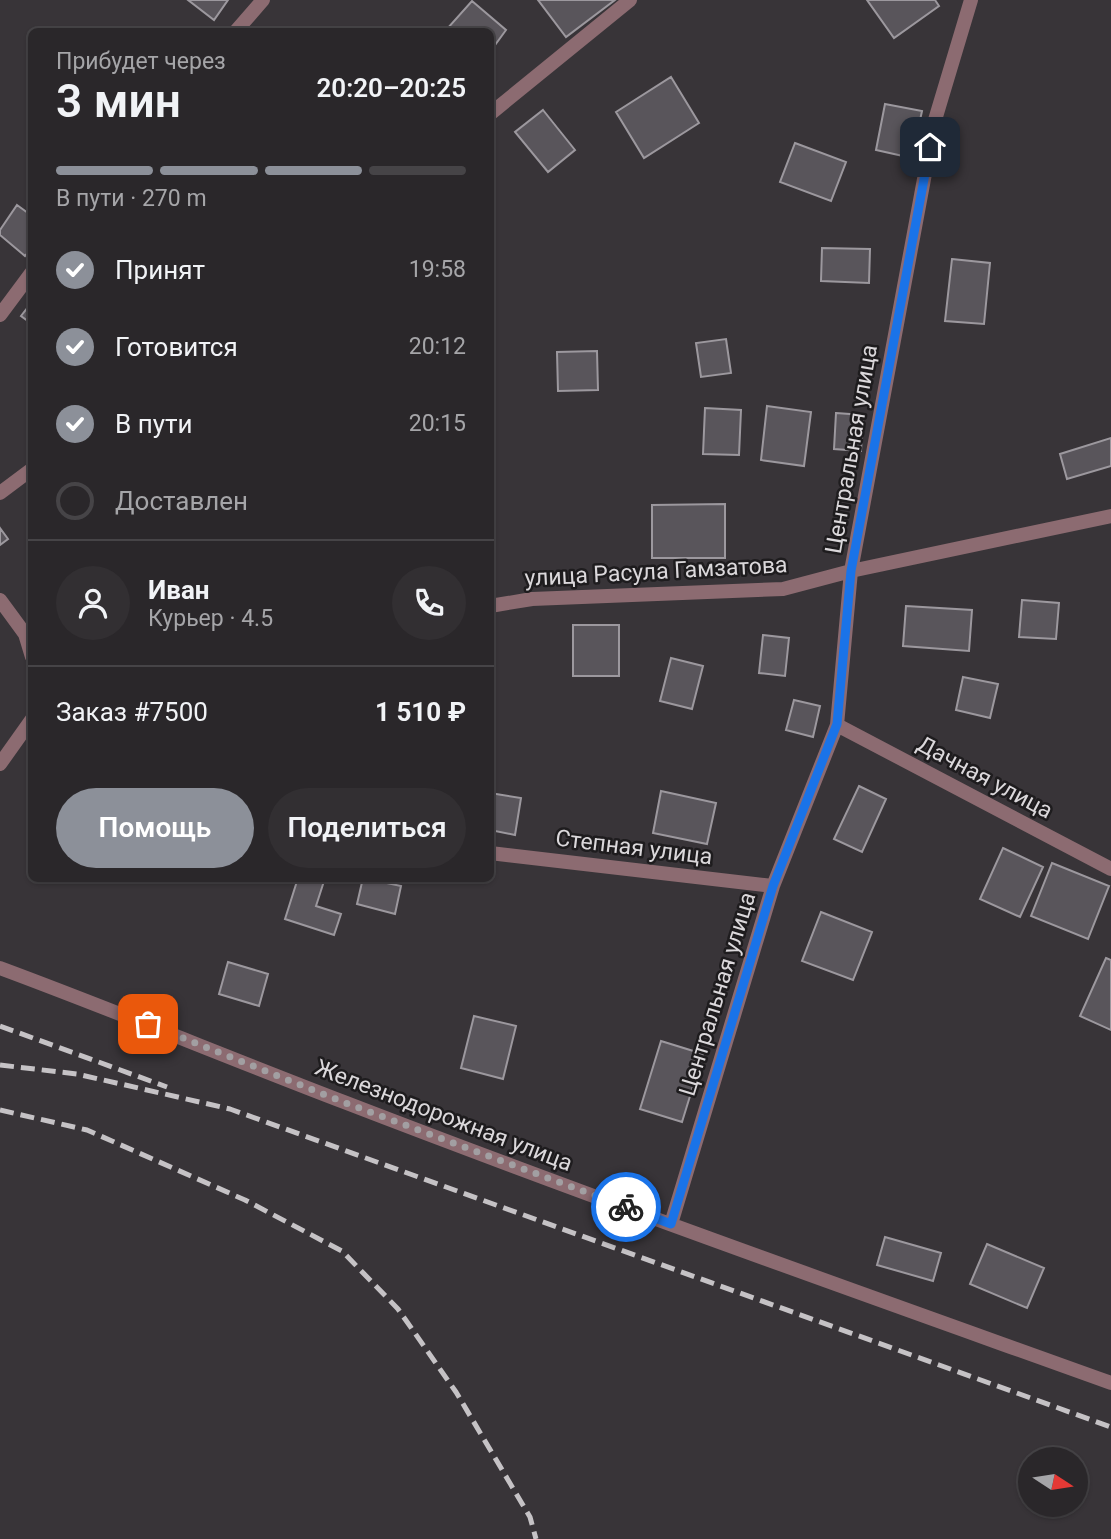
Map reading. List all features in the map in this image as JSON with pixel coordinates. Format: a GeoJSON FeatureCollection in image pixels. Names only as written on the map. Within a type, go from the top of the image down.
{"type":"FeatureCollection","features":[{"type":"Feature","properties":{"kind":"street"},"geometry":{"type":"LineString","coordinates":[[238,28],[263,0]]}},
{"type":"Feature","properties":{"kind":"street"},"geometry":{"type":"LineString","coordinates":[[494,111],[630,0]]}},
{"type":"Feature","properties":{"kind":"street","name":"Центральная улица"},"geometry":{"type":"LineString","coordinates":[[671,1224],[773,886],[837,724],[851,571],[935,120],[971,0]]}},
{"type":"Feature","properties":{"kind":"street"},"geometry":{"type":"LineString","coordinates":[[0,315],[28,277]]}},
{"type":"Feature","properties":{"kind":"street"},"geometry":{"type":"LineString","coordinates":[[0,493],[28,472]]}},
{"type":"Feature","properties":{"kind":"street","name":"улица Расула Гамзатова"},"geometry":{"type":"LineString","coordinates":[[494,605],[532,599],[783,589],[851,571],[1111,516]]}},
{"type":"Feature","properties":{"kind":"street"},"geometry":{"type":"LineString","coordinates":[[0,600],[25,634],[28,644]]}},
{"type":"Feature","properties":{"kind":"street","name":"Дачная улица"},"geometry":{"type":"LineString","coordinates":[[837,724],[1111,869]]}},
{"type":"Feature","properties":{"kind":"street"},"geometry":{"type":"LineString","coordinates":[[0,764],[28,725]]}},
{"type":"Feature","properties":{"kind":"street","name":"Степная улица"},"geometry":{"type":"LineString","coordinates":[[494,853],[773,886]]}},
{"type":"Feature","properties":{"kind":"street","name":"Железнодорожная улица"},"geometry":{"type":"LineString","coordinates":[[0,968],[343,1102],[1111,1383]]}},
{"type":"Feature","properties":{"kind":"building"},"geometry":{"type":"Polygon","coordinates":[[[188,0],[228,0],[214,20],[188,0]]]}},
{"type":"Feature","properties":{"kind":"building"},"geometry":{"type":"Polygon","coordinates":[[[538,0],[615,0],[566,37],[538,0]]]}},
{"type":"Feature","properties":{"kind":"building"},"geometry":{"type":"Polygon","coordinates":[[[867,0],[935,0],[939,6],[894,38],[867,0]]]}},
{"type":"Feature","properties":{"kind":"building"},"geometry":{"type":"Polygon","coordinates":[[[472,1],[506,30],[494,46],[494,28],[448,28],[472,1]]]}},
{"type":"Feature","properties":{"kind":"building"},"geometry":{"type":"Polygon","coordinates":[[[671,77],[699,123],[644,158],[616,112],[671,77]]]}},
{"type":"Feature","properties":{"kind":"building"},"geometry":{"type":"Polygon","coordinates":[[[885,104],[922,111],[912,158],[876,150],[885,104]]]}},
{"type":"Feature","properties":{"kind":"building"},"geometry":{"type":"Polygon","coordinates":[[[543,110],[575,150],[548,172],[515,132],[543,110]]]}},
{"type":"Feature","properties":{"kind":"building"},"geometry":{"type":"Polygon","coordinates":[[[795,143],[846,162],[831,201],[780,182],[795,143]]]}},
{"type":"Feature","properties":{"kind":"building"},"geometry":{"type":"Polygon","coordinates":[[[17,205],[28,213],[28,253],[25,256],[0,235],[0,230],[17,205]]]}},
{"type":"Feature","properties":{"kind":"building"},"geometry":{"type":"Polygon","coordinates":[[[822,248],[870,249],[869,283],[821,281],[822,248]]]}},
{"type":"Feature","properties":{"kind":"building"},"geometry":{"type":"Polygon","coordinates":[[[952,259],[990,263],[984,324],[945,321],[952,259]]]}},
{"type":"Feature","properties":{"kind":"building"},"geometry":{"type":"Polygon","coordinates":[[[28,307],[28,321],[21,316],[28,307]]]}},
{"type":"Feature","properties":{"kind":"building"},"geometry":{"type":"Polygon","coordinates":[[[726,339],[731,373],[701,377],[696,343],[726,339]]]}},
{"type":"Feature","properties":{"kind":"building"},"geometry":{"type":"Polygon","coordinates":[[[597,351],[598,390],[558,391],[557,352],[597,351]]]}},
{"type":"Feature","properties":{"kind":"building"},"geometry":{"type":"Polygon","coordinates":[[[767,406],[811,412],[804,466],[761,460],[767,406]]]}},
{"type":"Feature","properties":{"kind":"building"},"geometry":{"type":"Polygon","coordinates":[[[705,408],[741,410],[739,455],[703,454],[705,408]]]}},
{"type":"Feature","properties":{"kind":"building"},"geometry":{"type":"Polygon","coordinates":[[[836,413],[863,415],[861,451],[834,449],[836,413]]]}},
{"type":"Feature","properties":{"kind":"building"},"geometry":{"type":"Polygon","coordinates":[[[1111,438],[1111,466],[1067,479],[1060,454],[1111,438]]]}},
{"type":"Feature","properties":{"kind":"building"},"geometry":{"type":"Polygon","coordinates":[[[725,504],[725,558],[652,558],[652,505],[725,504]]]}},
{"type":"Feature","properties":{"kind":"building"},"geometry":{"type":"Polygon","coordinates":[[[0,528],[8,539],[0,545],[0,528]]]}},
{"type":"Feature","properties":{"kind":"building"},"geometry":{"type":"Polygon","coordinates":[[[1022,600],[1059,603],[1056,639],[1019,637],[1022,600]]]}},
{"type":"Feature","properties":{"kind":"building"},"geometry":{"type":"Polygon","coordinates":[[[906,606],[972,610],[969,651],[903,646],[906,606]]]}},
{"type":"Feature","properties":{"kind":"building"},"geometry":{"type":"Polygon","coordinates":[[[573,625],[619,625],[619,676],[573,676],[573,625]]]}},
{"type":"Feature","properties":{"kind":"building"},"geometry":{"type":"Polygon","coordinates":[[[763,635],[789,638],[785,676],[759,673],[763,635]]]}},
{"type":"Feature","properties":{"kind":"building"},"geometry":{"type":"Polygon","coordinates":[[[671,658],[703,666],[692,709],[660,701],[671,658]]]}},
{"type":"Feature","properties":{"kind":"building"},"geometry":{"type":"Polygon","coordinates":[[[963,677],[998,684],[990,718],[956,710],[963,677]]]}},
{"type":"Feature","properties":{"kind":"building"},"geometry":{"type":"Polygon","coordinates":[[[794,700],[820,706],[813,737],[786,730],[794,700]]]}},
{"type":"Feature","properties":{"kind":"building"},"geometry":{"type":"Polygon","coordinates":[[[859,786],[886,799],[862,852],[834,839],[859,786]]]}},
{"type":"Feature","properties":{"kind":"building"},"geometry":{"type":"Polygon","coordinates":[[[661,791],[716,803],[707,844],[653,833],[661,791]]]}},
{"type":"Feature","properties":{"kind":"building"},"geometry":{"type":"Polygon","coordinates":[[[494,794],[521,798],[515,835],[494,831],[494,794]]]}},
{"type":"Feature","properties":{"kind":"building"},"geometry":{"type":"Polygon","coordinates":[[[1003,848],[1043,867],[1020,917],[980,899],[1003,848]]]}},
{"type":"Feature","properties":{"kind":"building"},"geometry":{"type":"Polygon","coordinates":[[[1052,863],[1109,886],[1088,939],[1031,916],[1052,863]]]}},
{"type":"Feature","properties":{"kind":"building"},"geometry":{"type":"Polygon","coordinates":[[[297,882],[324,882],[316,906],[341,914],[334,935],[285,919],[297,882]]]}},
{"type":"Feature","properties":{"kind":"building"},"geometry":{"type":"Polygon","coordinates":[[[362,882],[401,886],[395,914],[357,904],[362,882]]]}},
{"type":"Feature","properties":{"kind":"building"},"geometry":{"type":"Polygon","coordinates":[[[821,912],[872,932],[853,980],[802,961],[821,912]]]}},
{"type":"Feature","properties":{"kind":"building"},"geometry":{"type":"Polygon","coordinates":[[[1106,958],[1111,960],[1111,1030],[1080,1016],[1106,958]]]}},
{"type":"Feature","properties":{"kind":"building"},"geometry":{"type":"Polygon","coordinates":[[[228,962],[268,974],[259,1006],[219,994],[228,962]]]}},
{"type":"Feature","properties":{"kind":"building"},"geometry":{"type":"Polygon","coordinates":[[[474,1016],[516,1026],[503,1079],[461,1068],[474,1016]]]}},
{"type":"Feature","properties":{"kind":"building"},"geometry":{"type":"Polygon","coordinates":[[[661,1041],[703,1054],[682,1122],[640,1109],[661,1041]]]}},
{"type":"Feature","properties":{"kind":"building"},"geometry":{"type":"Polygon","coordinates":[[[885,1237],[941,1253],[933,1281],[877,1265],[885,1237]]]}},
{"type":"Feature","properties":{"kind":"building"},"geometry":{"type":"Polygon","coordinates":[[[987,1244],[1044,1268],[1027,1308],[970,1284],[987,1244]]]}},
{"type":"Feature","properties":{"kind":"railway"},"geometry":{"type":"LineString","coordinates":[[0,1026],[167,1087]]}},
{"type":"Feature","properties":{"kind":"railway"},"geometry":{"type":"LineString","coordinates":[[0,1065],[77,1074],[230,1109],[1111,1427]]}},
{"type":"Feature","properties":{"kind":"railway"},"geometry":{"type":"LineString","coordinates":[[0,1110],[87,1130],[245,1200],[342,1251],[398,1309],[456,1392],[530,1517],[536,1539]]}},
{"type":"Feature","properties":{"kind":"way so far"},"geometry":{"type":"LineString","coordinates":[[148,1024],[343,1102],[626,1207]]}},
{"type":"Feature","properties":{"kind":"route"},"geometry":{"type":"LineString","coordinates":[[626,1207],[671,1224],[773,886],[837,724],[851,571],[930,147]]}}]}
